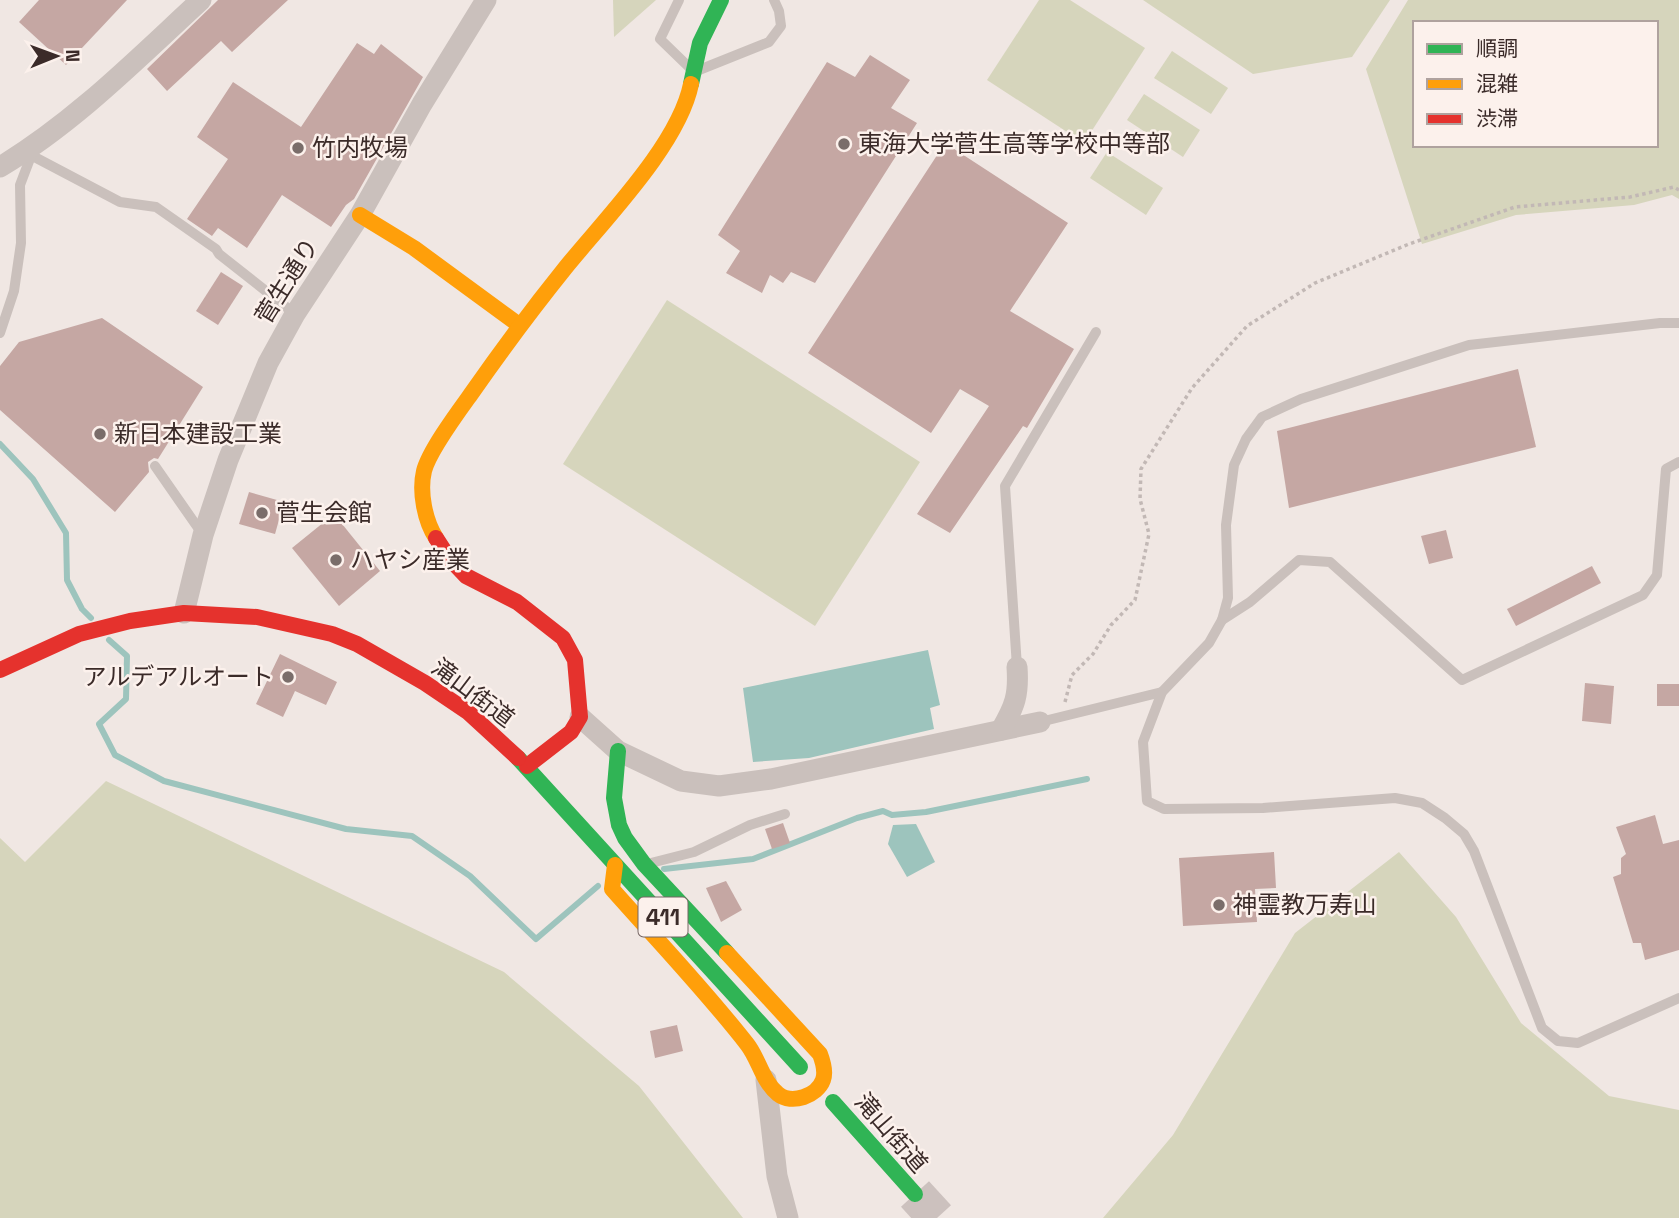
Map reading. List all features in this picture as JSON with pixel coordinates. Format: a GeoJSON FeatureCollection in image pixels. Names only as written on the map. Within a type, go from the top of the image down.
{"type":"FeatureCollection","features":[{"type":"Feature","properties":{"kind":"main road"},"geometry":{"type":"LineString","coordinates":[[527,766],[571,732],[580,717],[575,660],[563,638],[517,602],[466,576],[449,558],[429,527],[424,508],[424,471],[445,431],[519,325],[651,163],[671,133],[684,109],[700,43],[721,0]]}},
{"type":"Feature","properties":{"kind":"main road"},"geometry":{"type":"LineString","coordinates":[[360,215],[414,248],[519,325]]}},
{"type":"Feature","properties":{"kind":"main road","name":"滝山街道"},"geometry":{"type":"LineString","coordinates":[[2,663],[79,634],[130,621],[184,613],[231,614],[270,619],[332,634],[357,644],[425,683],[468,712],[527,766],[800,1067]]}},
{"type":"Feature","properties":{"kind":"main road"},"geometry":{"type":"LineString","coordinates":[[615,865],[612,889],[749,1046],[766,1080],[779,1095],[790,1100],[815,1092],[824,1079],[820,1054],[644,864],[622,836],[615,814],[613,794],[618,751]]}},
{"type":"Feature","properties":{"kind":"main road","name":"滝山街道"},"geometry":{"type":"LineString","coordinates":[[833,1102],[915,1194]]}},
{"type":"Feature","properties":{"kind":"street"},"geometry":{"type":"LineString","coordinates":[[18,158],[99,94],[201,0]]}},
{"type":"Feature","properties":{"kind":"street","name":"菅生通り"},"geometry":{"type":"LineString","coordinates":[[184,613],[204,534],[232,448],[268,363],[295,314],[360,215],[484,1]]}},
{"type":"Feature","properties":{"kind":"street"},"geometry":{"type":"LineString","coordinates":[[1001,730],[1014,708],[1018,688],[1017,667]]}},
{"type":"Feature","properties":{"kind":"street"},"geometry":{"type":"LineString","coordinates":[[580,717],[618,751],[681,781],[719,786],[771,779],[1041,722]]}},
{"type":"Feature","properties":{"kind":"street"},"geometry":{"type":"LineString","coordinates":[[766,1080],[777,1176],[788,1218]]}},
{"type":"Feature","properties":{"kind":"lane"},"geometry":{"type":"LineString","coordinates":[[679,0],[660,39],[694,72],[769,42],[781,26],[775,0]]}},
{"type":"Feature","properties":{"kind":"lane"},"geometry":{"type":"LineString","coordinates":[[0,332],[15,291],[21,243],[18,158],[120,201],[156,207],[216,249],[295,314]]}},
{"type":"Feature","properties":{"kind":"lane"},"geometry":{"type":"LineString","coordinates":[[1679,323],[1469,345],[1301,399],[1262,416],[1234,465],[1226,525],[1228,598],[1222,620],[1209,643],[1162,692],[1143,742],[1147,801],[1164,809],[1263,808],[1395,798],[1422,803],[1445,818],[1464,834],[1474,851],[1542,1028],[1558,1041],[1578,1043],[1679,998]]}},
{"type":"Feature","properties":{"kind":"lane"},"geometry":{"type":"LineString","coordinates":[[1017,667],[1005,486],[1096,332]]}},
{"type":"Feature","properties":{"kind":"lane"},"geometry":{"type":"LineString","coordinates":[[1222,620],[1250,602],[1299,560],[1330,562],[1462,680],[1643,595],[1657,575],[1666,469],[1679,462]]}},
{"type":"Feature","properties":{"kind":"lane"},"geometry":{"type":"LineString","coordinates":[[155,466],[204,534]]}},
{"type":"Feature","properties":{"kind":"lane"},"geometry":{"type":"LineString","coordinates":[[1041,722],[1162,692]]}},
{"type":"Feature","properties":{"kind":"lane"},"geometry":{"type":"LineString","coordinates":[[644,864],[694,852],[750,825],[785,814]]}},
{"type":"Feature","properties":{"kind":"path"},"geometry":{"type":"LineString","coordinates":[[1065,703],[1072,675],[1093,653],[1111,625],[1135,600],[1149,534],[1140,499],[1141,469],[1192,388],[1247,326],[1315,283],[1409,244],[1515,207],[1630,197],[1674,187],[1679,190]]}},
{"type":"Feature","properties":{"kind":"green space"},"geometry":{"type":"Polygon","coordinates":[[[613,0],[656,0],[614,37],[613,0]]]}},
{"type":"Feature","properties":{"kind":"green space"},"geometry":{"type":"Polygon","coordinates":[[[1039,0],[1070,0],[1145,48],[1084,143],[987,80],[1039,0]]]}},
{"type":"Feature","properties":{"kind":"green space"},"geometry":{"type":"Polygon","coordinates":[[[1143,0],[1390,0],[1352,57],[1253,74],[1143,0]]]}},
{"type":"Feature","properties":{"kind":"green space"},"geometry":{"type":"Polygon","coordinates":[[[1408,0],[1679,0],[1679,199],[1672,195],[1634,205],[1516,215],[1422,244],[1366,69],[1408,0]]]}},
{"type":"Feature","properties":{"kind":"green space"},"geometry":{"type":"Polygon","coordinates":[[[1172,51],[1228,88],[1211,114],[1154,78],[1172,51]]]}},
{"type":"Feature","properties":{"kind":"green space"},"geometry":{"type":"Polygon","coordinates":[[[1144,94],[1200,130],[1183,157],[1127,120],[1144,94]]]}},
{"type":"Feature","properties":{"kind":"green space"},"geometry":{"type":"Polygon","coordinates":[[[1107,152],[1163,188],[1146,215],[1090,178],[1107,152]]]}},
{"type":"Feature","properties":{"kind":"green space"},"geometry":{"type":"Polygon","coordinates":[[[667,300],[920,462],[815,626],[563,464],[667,300]]]}},
{"type":"Feature","properties":{"kind":"green space"},"geometry":{"type":"Polygon","coordinates":[[[106,781],[504,972],[639,1086],[743,1218],[0,1218],[0,838],[25,862],[106,781]]]}},
{"type":"Feature","properties":{"kind":"green space"},"geometry":{"type":"Polygon","coordinates":[[[1399,852],[1456,917],[1521,1023],[1609,1096],[1679,1110],[1679,1218],[1103,1218],[1173,1135],[1295,933],[1399,852]]]}},
{"type":"Feature","properties":{"kind":"water"},"geometry":{"type":"Polygon","coordinates":[[[928,650],[940,705],[930,708],[934,729],[809,758],[753,762],[743,688],[928,650]]]}},
{"type":"Feature","properties":{"kind":"water"},"geometry":{"type":"Polygon","coordinates":[[[916,824],[935,862],[907,877],[888,844],[893,825],[916,824]]]}},
{"type":"Feature","properties":{"kind":"building"},"geometry":{"type":"Polygon","coordinates":[[[39,0],[127,0],[66,65],[19,22],[39,0]]]}},
{"type":"Feature","properties":{"kind":"building"},"geometry":{"type":"Polygon","coordinates":[[[218,0],[288,0],[232,52],[221,41],[167,91],[147,69],[218,0]]]}},
{"type":"Feature","properties":{"kind":"building","name":"竹内牧場"},"geometry":{"type":"Polygon","coordinates":[[[357,43],[374,54],[381,44],[423,77],[354,199],[346,205],[331,227],[282,195],[247,248],[218,228],[212,236],[187,219],[228,159],[197,137],[233,82],[301,127],[357,43]]]}},
{"type":"Feature","properties":{"kind":"building"},"geometry":{"type":"Polygon","coordinates":[[[870,55],[910,80],[891,108],[917,123],[815,283],[791,272],[783,283],[770,275],[762,293],[726,273],[740,251],[718,235],[827,62],[855,77],[870,55]]]}},
{"type":"Feature","properties":{"kind":"building"},"geometry":{"type":"Polygon","coordinates":[[[945,143],[1068,223],[1010,311],[1074,349],[1027,428],[1023,426],[950,533],[917,514],[989,406],[960,389],[931,433],[808,353],[945,143]]]}},
{"type":"Feature","properties":{"kind":"building"},"geometry":{"type":"Polygon","coordinates":[[[221,272],[243,286],[218,325],[196,311],[221,272]]]}},
{"type":"Feature","properties":{"kind":"building","name":"新日本建設工業"},"geometry":{"type":"Polygon","coordinates":[[[102,318],[203,387],[158,459],[154,458],[148,462],[149,472],[115,512],[0,410],[0,366],[19,342],[102,318]]]}},
{"type":"Feature","properties":{"kind":"building"},"geometry":{"type":"Polygon","coordinates":[[[1518,369],[1536,447],[1289,508],[1277,431],[1518,369]]]}},
{"type":"Feature","properties":{"kind":"building","name":"菅生会館"},"geometry":{"type":"Polygon","coordinates":[[[249,492],[284,502],[275,534],[239,524],[249,492]]]}},
{"type":"Feature","properties":{"kind":"building","name":"ハヤシ産業"},"geometry":{"type":"Polygon","coordinates":[[[334,514],[380,571],[339,606],[292,548],[334,514]]]}},
{"type":"Feature","properties":{"kind":"building"},"geometry":{"type":"Polygon","coordinates":[[[1446,530],[1453,558],[1429,564],[1421,536],[1446,530]]]}},
{"type":"Feature","properties":{"kind":"building"},"geometry":{"type":"Polygon","coordinates":[[[1592,566],[1601,583],[1516,626],[1507,609],[1592,566]]]}},
{"type":"Feature","properties":{"kind":"building"},"geometry":{"type":"Polygon","coordinates":[[[280,654],[337,682],[326,705],[295,691],[283,717],[256,704],[280,654]]]}},
{"type":"Feature","properties":{"kind":"building"},"geometry":{"type":"Polygon","coordinates":[[[1585,683],[1614,686],[1611,724],[1582,721],[1585,683]]]}},
{"type":"Feature","properties":{"kind":"building"},"geometry":{"type":"Polygon","coordinates":[[[1657,684],[1679,684],[1679,706],[1657,706],[1657,684]]]}},
{"type":"Feature","properties":{"kind":"building"},"geometry":{"type":"Polygon","coordinates":[[[1655,815],[1663,844],[1679,840],[1679,950],[1645,960],[1641,943],[1633,943],[1613,877],[1621,874],[1621,858],[1626,854],[1616,827],[1655,815]]]}},
{"type":"Feature","properties":{"kind":"building"},"geometry":{"type":"Polygon","coordinates":[[[783,823],[790,843],[772,849],[765,829],[783,823]]]}},
{"type":"Feature","properties":{"kind":"building","name":"神霊教万寿山"},"geometry":{"type":"Polygon","coordinates":[[[1274,852],[1276,888],[1255,889],[1257,922],[1183,926],[1179,858],[1274,852]]]}},
{"type":"Feature","properties":{"kind":"building"},"geometry":{"type":"Polygon","coordinates":[[[726,881],[742,910],[721,922],[706,888],[726,881]]]}},
{"type":"Feature","properties":{"kind":"building"},"geometry":{"type":"Polygon","coordinates":[[[677,1025],[683,1051],[655,1058],[650,1031],[677,1025]]]}},
{"type":"Feature","properties":{"kind":"waterway"},"geometry":{"type":"LineString","coordinates":[[0,444],[33,479],[66,533],[67,580],[82,609],[91,618]]}},
{"type":"Feature","properties":{"kind":"waterway"},"geometry":{"type":"LineString","coordinates":[[109,640],[127,656],[126,699],[99,724],[115,755],[164,781],[346,829],[412,836],[470,876],[536,939],[598,886]]}},
{"type":"Feature","properties":{"kind":"waterway"},"geometry":{"type":"LineString","coordinates":[[664,869],[753,859],[857,818],[883,811],[892,815],[926,812],[1087,779]]}},
{"type":"Feature","properties":{"kind":"tunnel"},"geometry":{"type":"LineString","coordinates":[[915,1194],[937,1218]]}},
{"type":"Feature","properties":{"kind":"traffic: fast"},"geometry":{"type":"LineString","coordinates":[[691,84],[700,43],[721,0]]}},
{"type":"Feature","properties":{"kind":"traffic: fast"},"geometry":{"type":"LineString","coordinates":[[618,751],[614,798],[619,825],[625,838],[644,864],[727,953]]}},
{"type":"Feature","properties":{"kind":"traffic: fast"},"geometry":{"type":"LineString","coordinates":[[518,758],[800,1067]]}},
{"type":"Feature","properties":{"kind":"traffic: fast"},"geometry":{"type":"LineString","coordinates":[[833,1102],[915,1194]]}},
{"type":"Feature","properties":{"kind":"traffic: slow"},"geometry":{"type":"LineString","coordinates":[[436,538],[426,515],[422,488],[424,471],[432,453],[444,432],[529,314],[656,156],[684,107],[691,84]]}},
{"type":"Feature","properties":{"kind":"traffic: slow"},"geometry":{"type":"LineString","coordinates":[[360,215],[414,248],[519,325]]}},
{"type":"Feature","properties":{"kind":"traffic: slow"},"geometry":{"type":"LineString","coordinates":[[615,865],[612,889],[731,1024],[751,1050],[773,1089],[790,1099],[810,1094],[820,1086],[824,1077],[820,1054],[727,953]]}},
{"type":"Feature","properties":{"kind":"traffic: jam"},"geometry":{"type":"LineString","coordinates":[[436,538],[449,558],[466,576],[517,602],[563,638],[575,660],[580,717],[571,732],[527,766]]}},
{"type":"Feature","properties":{"kind":"traffic: jam"},"geometry":{"type":"LineString","coordinates":[[0,670],[79,634],[130,621],[184,613],[257,617],[332,634],[357,644],[425,683],[468,712],[518,758]]}},
{"type":"Feature","properties":{"kind":"place","name":"東海大学菅生高等学校中等部"},"geometry":{"type":"Point","coordinates":[844,144]}},
{"type":"Feature","properties":{"kind":"place","name":"竹内牧場"},"geometry":{"type":"Point","coordinates":[298,148]}},
{"type":"Feature","properties":{"kind":"place","name":"新日本建設工業"},"geometry":{"type":"Point","coordinates":[100,434]}},
{"type":"Feature","properties":{"kind":"place","name":"菅生会館"},"geometry":{"type":"Point","coordinates":[262,513]}},
{"type":"Feature","properties":{"kind":"place","name":"ハヤシ産業"},"geometry":{"type":"Point","coordinates":[336,560]}},
{"type":"Feature","properties":{"kind":"place","name":"アルデアルオート"},"geometry":{"type":"Point","coordinates":[288,677]}},
{"type":"Feature","properties":{"kind":"place","name":"神霊教万寿山"},"geometry":{"type":"Point","coordinates":[1219,905]}}]}
